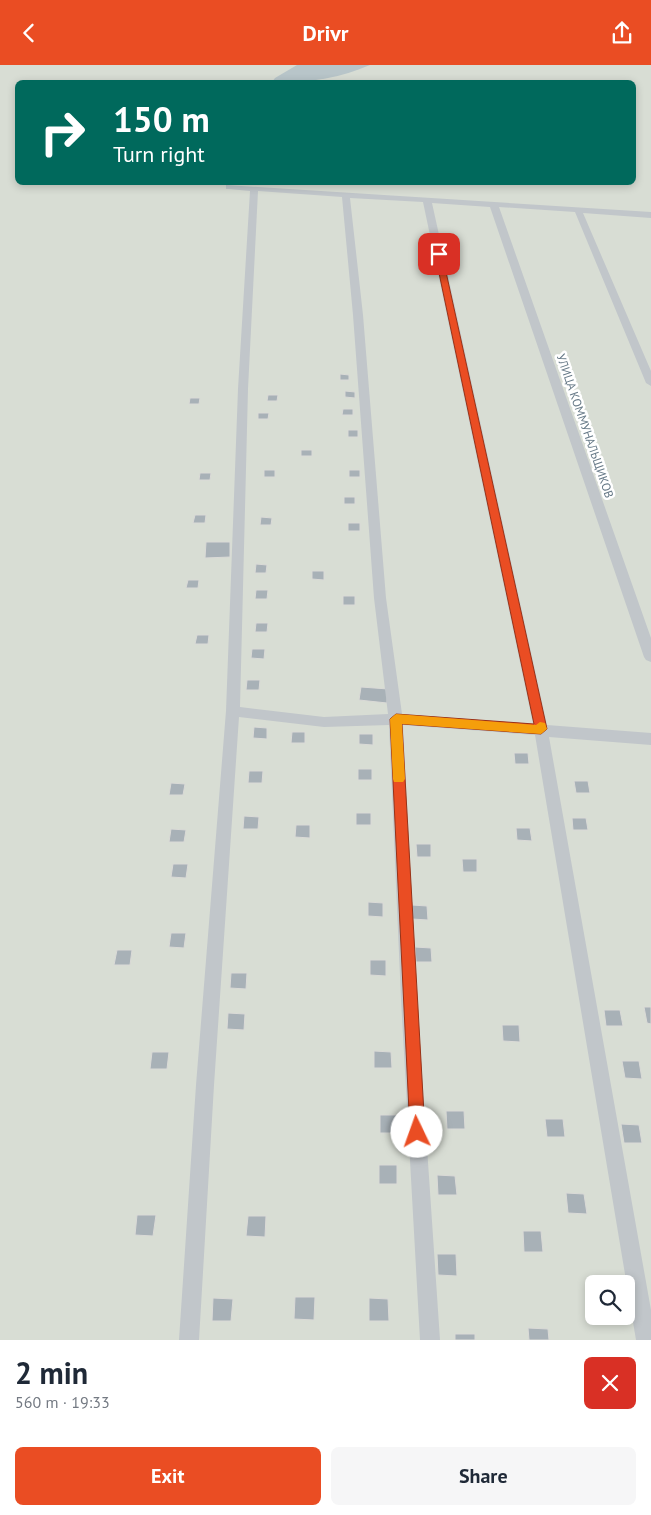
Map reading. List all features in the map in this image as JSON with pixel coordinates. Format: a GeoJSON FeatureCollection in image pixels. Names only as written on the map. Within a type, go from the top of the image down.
{"type":"FeatureCollection","features":[{"type":"Feature","properties":{"kind":"street"},"geometry":{"type":"LineString","coordinates":[[229,187],[651,215]]}},
{"type":"Feature","properties":{"kind":"street"},"geometry":{"type":"LineString","coordinates":[[189,1340],[205,1085],[233,711],[243,389],[254,188]]}},
{"type":"Feature","properties":{"kind":"street"},"geometry":{"type":"LineString","coordinates":[[346,194],[358,315],[380,598],[396,719],[409,999],[430,1340]]}},
{"type":"Feature","properties":{"kind":"street"},"geometry":{"type":"LineString","coordinates":[[427,200],[541,729],[646,1340]]}},
{"type":"Feature","properties":{"kind":"street","name":"УЛИЦА КОММУНАЛЬЩИКОВ"},"geometry":{"type":"LineString","coordinates":[[494,205],[651,657]]}},
{"type":"Feature","properties":{"kind":"street"},"geometry":{"type":"LineString","coordinates":[[578,210],[651,383]]}},
{"type":"Feature","properties":{"kind":"street"},"geometry":{"type":"LineString","coordinates":[[233,711],[324,722],[396,719],[651,739]]}},
{"type":"Feature","properties":{"kind":"shaded area"},"geometry":{"type":"Polygon","coordinates":[[[0,65],[651,65],[651,1340],[0,1340],[0,65]]]}},
{"type":"Feature","properties":{"kind":"shaded area"},"geometry":{"type":"Polygon","coordinates":[[[297,65],[370,65],[346,74],[322,79],[274,80],[297,65]]]}},
{"type":"Feature","properties":{"kind":"building"},"geometry":{"type":"Polygon","coordinates":[[[340,374],[349,375],[349,380],[340,380],[340,374]]]}},
{"type":"Feature","properties":{"kind":"building"},"geometry":{"type":"Polygon","coordinates":[[[345,391],[355,392],[355,398],[345,397],[345,391]]]}},
{"type":"Feature","properties":{"kind":"building"},"geometry":{"type":"Polygon","coordinates":[[[268,395],[278,395],[277,401],[267,401],[268,395]]]}},
{"type":"Feature","properties":{"kind":"building"},"geometry":{"type":"Polygon","coordinates":[[[190,398],[200,398],[199,404],[189,404],[190,398]]]}},
{"type":"Feature","properties":{"kind":"building"},"geometry":{"type":"Polygon","coordinates":[[[343,409],[353,409],[353,415],[342,415],[343,409]]]}},
{"type":"Feature","properties":{"kind":"building"},"geometry":{"type":"Polygon","coordinates":[[[258,413],[269,413],[268,419],[258,419],[258,413]]]}},
{"type":"Feature","properties":{"kind":"building"},"geometry":{"type":"Polygon","coordinates":[[[348,430],[358,430],[358,437],[348,437],[348,430]]]}},
{"type":"Feature","properties":{"kind":"building"},"geometry":{"type":"Polygon","coordinates":[[[301,450],[312,450],[312,456],[301,456],[301,450]]]}},
{"type":"Feature","properties":{"kind":"building"},"geometry":{"type":"Polygon","coordinates":[[[264,470],[275,470],[275,477],[264,477],[264,470]]]}},
{"type":"Feature","properties":{"kind":"building"},"geometry":{"type":"Polygon","coordinates":[[[349,470],[360,470],[360,477],[349,477],[349,470]]]}},
{"type":"Feature","properties":{"kind":"building"},"geometry":{"type":"Polygon","coordinates":[[[200,473],[211,473],[210,480],[199,480],[200,473]]]}},
{"type":"Feature","properties":{"kind":"building"},"geometry":{"type":"Polygon","coordinates":[[[344,497],[355,497],[355,504],[344,504],[344,497]]]}},
{"type":"Feature","properties":{"kind":"building"},"geometry":{"type":"Polygon","coordinates":[[[195,515],[206,515],[205,523],[193,523],[195,515]]]}},
{"type":"Feature","properties":{"kind":"building"},"geometry":{"type":"Polygon","coordinates":[[[261,517],[272,518],[271,525],[260,525],[261,517]]]}},
{"type":"Feature","properties":{"kind":"building"},"geometry":{"type":"Polygon","coordinates":[[[348,523],[360,523],[360,531],[348,531],[348,523]]]}},
{"type":"Feature","properties":{"kind":"building"},"geometry":{"type":"Polygon","coordinates":[[[206,542],[230,542],[230,557],[205,558],[206,542]]]}},
{"type":"Feature","properties":{"kind":"building"},"geometry":{"type":"Polygon","coordinates":[[[256,564],[267,565],[266,573],[255,573],[256,564]]]}},
{"type":"Feature","properties":{"kind":"building"},"geometry":{"type":"Polygon","coordinates":[[[312,571],[324,571],[324,580],[312,579],[312,571]]]}},
{"type":"Feature","properties":{"kind":"building"},"geometry":{"type":"Polygon","coordinates":[[[188,580],[199,580],[198,588],[186,588],[188,580]]]}},
{"type":"Feature","properties":{"kind":"building"},"geometry":{"type":"Polygon","coordinates":[[[256,590],[268,590],[267,599],[255,599],[256,590]]]}},
{"type":"Feature","properties":{"kind":"building"},"geometry":{"type":"Polygon","coordinates":[[[343,596],[355,596],[355,605],[343,605],[343,596]]]}},
{"type":"Feature","properties":{"kind":"building"},"geometry":{"type":"Polygon","coordinates":[[[256,623],[268,623],[267,632],[255,632],[256,623]]]}},
{"type":"Feature","properties":{"kind":"building"},"geometry":{"type":"Polygon","coordinates":[[[197,635],[209,635],[208,644],[195,644],[197,635]]]}},
{"type":"Feature","properties":{"kind":"building"},"geometry":{"type":"Polygon","coordinates":[[[252,649],[265,649],[264,659],[251,658],[252,649]]]}},
{"type":"Feature","properties":{"kind":"building"},"geometry":{"type":"Polygon","coordinates":[[[247,680],[260,680],[259,690],[246,690],[247,680]]]}},
{"type":"Feature","properties":{"kind":"building"},"geometry":{"type":"Polygon","coordinates":[[[361,687],[388,689],[387,703],[359,700],[361,687]]]}},
{"type":"Feature","properties":{"kind":"building"},"geometry":{"type":"Polygon","coordinates":[[[254,727],[267,728],[267,739],[253,738],[254,727]]]}},
{"type":"Feature","properties":{"kind":"building"},"geometry":{"type":"Polygon","coordinates":[[[292,732],[305,732],[305,743],[291,743],[292,732]]]}},
{"type":"Feature","properties":{"kind":"building"},"geometry":{"type":"Polygon","coordinates":[[[359,734],[373,734],[373,745],[359,744],[359,734]]]}},
{"type":"Feature","properties":{"kind":"building"},"geometry":{"type":"Polygon","coordinates":[[[514,753],[528,753],[529,764],[515,764],[514,753]]]}},
{"type":"Feature","properties":{"kind":"building"},"geometry":{"type":"Polygon","coordinates":[[[358,769],[372,769],[372,780],[358,780],[358,769]]]}},
{"type":"Feature","properties":{"kind":"building"},"geometry":{"type":"Polygon","coordinates":[[[249,771],[263,771],[262,783],[248,783],[249,771]]]}},
{"type":"Feature","properties":{"kind":"building"},"geometry":{"type":"Polygon","coordinates":[[[574,781],[588,781],[590,793],[576,793],[574,781]]]}},
{"type":"Feature","properties":{"kind":"building"},"geometry":{"type":"Polygon","coordinates":[[[171,783],[185,784],[183,795],[169,795],[171,783]]]}},
{"type":"Feature","properties":{"kind":"building"},"geometry":{"type":"Polygon","coordinates":[[[356,813],[371,813],[371,825],[356,825],[356,813]]]}},
{"type":"Feature","properties":{"kind":"building"},"geometry":{"type":"Polygon","coordinates":[[[244,816],[259,817],[258,829],[243,829],[244,816]]]}},
{"type":"Feature","properties":{"kind":"building"},"geometry":{"type":"Polygon","coordinates":[[[572,818],[586,818],[588,830],[573,830],[572,818]]]}},
{"type":"Feature","properties":{"kind":"building"},"geometry":{"type":"Polygon","coordinates":[[[296,825],[310,825],[310,838],[295,837],[296,825]]]}},
{"type":"Feature","properties":{"kind":"building"},"geometry":{"type":"Polygon","coordinates":[[[516,828],[530,828],[532,841],[517,840],[516,828]]]}},
{"type":"Feature","properties":{"kind":"building"},"geometry":{"type":"Polygon","coordinates":[[[171,829],[186,830],[184,842],[169,842],[171,829]]]}},
{"type":"Feature","properties":{"kind":"building"},"geometry":{"type":"Polygon","coordinates":[[[416,844],[431,844],[431,857],[417,857],[416,844]]]}},
{"type":"Feature","properties":{"kind":"building"},"geometry":{"type":"Polygon","coordinates":[[[462,859],[477,859],[477,872],[463,872],[462,859]]]}},
{"type":"Feature","properties":{"kind":"building"},"geometry":{"type":"Polygon","coordinates":[[[173,864],[188,864],[186,878],[171,877],[173,864]]]}},
{"type":"Feature","properties":{"kind":"building"},"geometry":{"type":"Polygon","coordinates":[[[368,902],[383,903],[383,917],[368,916],[368,902]]]}},
{"type":"Feature","properties":{"kind":"building"},"geometry":{"type":"Polygon","coordinates":[[[412,905],[427,906],[428,920],[412,919],[412,905]]]}},
{"type":"Feature","properties":{"kind":"building"},"geometry":{"type":"Polygon","coordinates":[[[171,933],[186,933],[184,948],[169,947],[171,933]]]}},
{"type":"Feature","properties":{"kind":"building"},"geometry":{"type":"Polygon","coordinates":[[[415,947],[431,948],[432,962],[416,962],[415,947]]]}},
{"type":"Feature","properties":{"kind":"building"},"geometry":{"type":"Polygon","coordinates":[[[117,950],[132,950],[130,965],[114,965],[117,950]]]}},
{"type":"Feature","properties":{"kind":"building"},"geometry":{"type":"Polygon","coordinates":[[[370,960],[386,960],[386,976],[370,975],[370,960]]]}},
{"type":"Feature","properties":{"kind":"building"},"geometry":{"type":"Polygon","coordinates":[[[231,973],[247,973],[246,989],[230,988],[231,973]]]}},
{"type":"Feature","properties":{"kind":"building"},"geometry":{"type":"Polygon","coordinates":[[[644,1007],[651,1007],[651,1024],[647,1023],[644,1007]]]}},
{"type":"Feature","properties":{"kind":"building"},"geometry":{"type":"Polygon","coordinates":[[[604,1010],[620,1010],[623,1026],[606,1026],[604,1010]]]}},
{"type":"Feature","properties":{"kind":"building"},"geometry":{"type":"Polygon","coordinates":[[[228,1013],[245,1014],[244,1030],[227,1029],[228,1013]]]}},
{"type":"Feature","properties":{"kind":"building"},"geometry":{"type":"Polygon","coordinates":[[[502,1025],[519,1025],[520,1042],[503,1041],[502,1025]]]}},
{"type":"Feature","properties":{"kind":"building"},"geometry":{"type":"Polygon","coordinates":[[[374,1051],[391,1052],[392,1068],[374,1068],[374,1051]]]}},
{"type":"Feature","properties":{"kind":"building"},"geometry":{"type":"Polygon","coordinates":[[[152,1052],[169,1052],[167,1069],[150,1069],[152,1052]]]}},
{"type":"Feature","properties":{"kind":"building"},"geometry":{"type":"Polygon","coordinates":[[[622,1061],[639,1061],[642,1079],[625,1078],[622,1061]]]}},
{"type":"Feature","properties":{"kind":"building"},"geometry":{"type":"Polygon","coordinates":[[[446,1111],[464,1111],[465,1129],[447,1129],[446,1111]]]}},
{"type":"Feature","properties":{"kind":"building"},"geometry":{"type":"Polygon","coordinates":[[[380,1115],[398,1115],[398,1133],[380,1133],[380,1115]]]}},
{"type":"Feature","properties":{"kind":"building"},"geometry":{"type":"Polygon","coordinates":[[[545,1119],[563,1119],[565,1137],[547,1137],[545,1119]]]}},
{"type":"Feature","properties":{"kind":"building"},"geometry":{"type":"Polygon","coordinates":[[[621,1124],[639,1125],[642,1143],[624,1143],[621,1124]]]}},
{"type":"Feature","properties":{"kind":"building"},"geometry":{"type":"Polygon","coordinates":[[[379,1165],[397,1165],[397,1184],[379,1184],[379,1165]]]}},
{"type":"Feature","properties":{"kind":"building"},"geometry":{"type":"Polygon","coordinates":[[[437,1175],[455,1176],[457,1195],[438,1195],[437,1175]]]}},
{"type":"Feature","properties":{"kind":"building"},"geometry":{"type":"Polygon","coordinates":[[[566,1193],[584,1194],[587,1214],[568,1213],[566,1193]]]}},
{"type":"Feature","properties":{"kind":"building"},"geometry":{"type":"Polygon","coordinates":[[[137,1215],[156,1215],[153,1236],[135,1235],[137,1215]]]}},
{"type":"Feature","properties":{"kind":"building"},"geometry":{"type":"Polygon","coordinates":[[[248,1216],[266,1216],[265,1237],[246,1236],[248,1216]]]}},
{"type":"Feature","properties":{"kind":"building"},"geometry":{"type":"Polygon","coordinates":[[[523,1231],[541,1231],[543,1252],[524,1252],[523,1231]]]}},
{"type":"Feature","properties":{"kind":"building"},"geometry":{"type":"Polygon","coordinates":[[[437,1254],[456,1254],[457,1276],[438,1275],[437,1254]]]}},
{"type":"Feature","properties":{"kind":"building"},"geometry":{"type":"Polygon","coordinates":[[[295,1297],[315,1297],[314,1320],[294,1319],[295,1297]]]}},
{"type":"Feature","properties":{"kind":"building"},"geometry":{"type":"Polygon","coordinates":[[[213,1298],[233,1299],[231,1321],[212,1321],[213,1298]]]}},
{"type":"Feature","properties":{"kind":"building"},"geometry":{"type":"Polygon","coordinates":[[[369,1298],[388,1299],[389,1321],[369,1321],[369,1298]]]}},
{"type":"Feature","properties":{"kind":"building"},"geometry":{"type":"Polygon","coordinates":[[[528,1328],[548,1329],[549,1340],[529,1340],[528,1328]]]}},
{"type":"Feature","properties":{"kind":"building"},"geometry":{"type":"Polygon","coordinates":[[[455,1334],[475,1334],[475,1340],[455,1340],[455,1334]]]}},
{"type":"Feature","properties":{"kind":"slow traffic"},"geometry":{"type":"LineString","coordinates":[[399,779],[396,719],[541,729],[540,726]]}},
{"type":"Feature","properties":{"kind":"route"},"geometry":{"type":"LineString","coordinates":[[417,1132],[396,719],[541,729],[439,254]]}}]}
